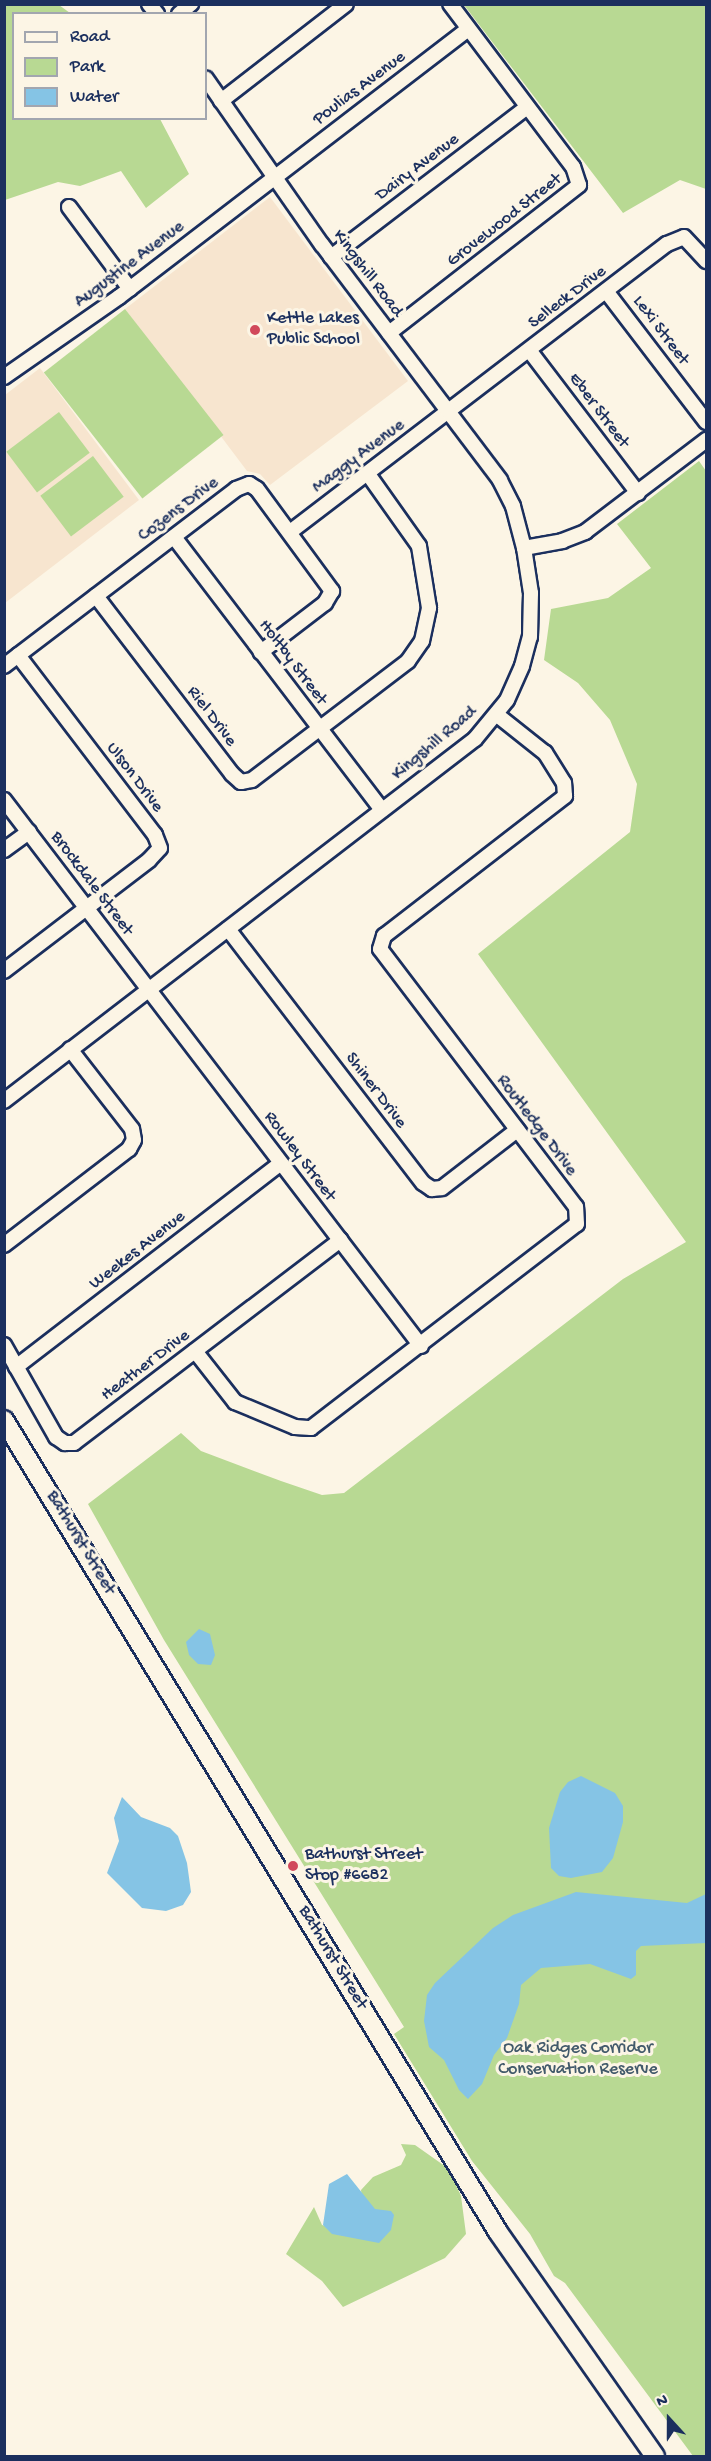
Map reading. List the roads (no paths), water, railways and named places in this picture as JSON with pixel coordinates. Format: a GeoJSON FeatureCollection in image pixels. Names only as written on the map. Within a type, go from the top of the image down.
{"type":"FeatureCollection","features":[{"type":"Feature","properties":{"kind":"main road","name":"Bathurst Street"},"geometry":{"type":"LineString","coordinates":[[4,1420],[498,2232],[655,2457]]}},
{"type":"Feature","properties":{"kind":"street"},"geometry":{"type":"LineString","coordinates":[[221,100],[346,4]]}},
{"type":"Feature","properties":{"kind":"street","name":"Grovewood Street"},"geometry":{"type":"LineString","coordinates":[[389,333],[579,185],[573,167],[450,4]]}},
{"type":"Feature","properties":{"kind":"street","name":"Poulias Avenue"},"geometry":{"type":"LineString","coordinates":[[274,177],[468,29]]}},
{"type":"Feature","properties":{"kind":"street","name":"Kingshill Road"},"geometry":{"type":"LineString","coordinates":[[4,1101],[475,739],[498,715],[515,683],[530,637],[531,593],[524,548],[513,506],[500,480],[331,257],[207,79]]}},
{"type":"Feature","properties":{"kind":"street","name":"Dairy Avenue"},"geometry":{"type":"LineString","coordinates":[[331,257],[527,107]]}},
{"type":"Feature","properties":{"kind":"street","name":"Augustine Avenue"},"geometry":{"type":"LineString","coordinates":[[4,376],[130,289],[274,177]]}},
{"type":"Feature","properties":{"kind":"street"},"geometry":{"type":"LineString","coordinates":[[69,207],[130,289]]}},
{"type":"Feature","properties":{"kind":"street","name":"Selleck Drive"},"geometry":{"type":"LineString","coordinates":[[448,411],[678,238],[690,240],[706,261]]}},
{"type":"Feature","properties":{"kind":"street","name":"Lexi Street"},"geometry":{"type":"LineString","coordinates":[[606,291],[706,422]]}},
{"type":"Feature","properties":{"kind":"street","name":"Eber Street"},"geometry":{"type":"LineString","coordinates":[[529,350],[638,493]]}},
{"type":"Feature","properties":{"kind":"street","name":"Maggy Avenue"},"geometry":{"type":"LineString","coordinates":[[290,532],[448,411]]}},
{"type":"Feature","properties":{"kind":"street"},"geometry":{"type":"LineString","coordinates":[[524,548],[575,537],[638,493],[706,440]]}},
{"type":"Feature","properties":{"kind":"street"},"geometry":{"type":"LineString","coordinates":[[320,729],[408,661],[422,641],[428,620],[419,546],[368,474]]}},
{"type":"Feature","properties":{"kind":"street","name":"Cozens Drive"},"geometry":{"type":"LineString","coordinates":[[4,666],[236,489],[249,484],[257,489],[330,583],[332,595],[261,652]]}},
{"type":"Feature","properties":{"kind":"street","name":"Holtby Street"},"geometry":{"type":"LineString","coordinates":[[174,537],[382,810]]}},
{"type":"Feature","properties":{"kind":"street","name":"Riel Drive"},"geometry":{"type":"LineString","coordinates":[[96,596],[241,782],[252,780],[320,729]]}},
{"type":"Feature","properties":{"kind":"street","name":"Ulson Drive"},"geometry":{"type":"LineString","coordinates":[[18,655],[159,841],[156,854],[86,908]]}},
{"type":"Feature","properties":{"kind":"street","name":"Routledge Drive"},"geometry":{"type":"LineString","coordinates":[[195,1351],[235,1402],[301,1429],[315,1426],[577,1224],[576,1207],[387,961],[380,944],[391,931],[565,796],[564,783],[545,753],[498,715]]}},
{"type":"Feature","properties":{"kind":"street","name":"Brockdale Street"},"geometry":{"type":"LineString","coordinates":[[4,800],[149,989]]}},
{"type":"Feature","properties":{"kind":"street"},"geometry":{"type":"LineString","coordinates":[[4,850],[29,832]]}},
{"type":"Feature","properties":{"kind":"street"},"geometry":{"type":"LineString","coordinates":[[4,971],[86,908]]}},
{"type":"Feature","properties":{"kind":"street","name":"Shiner Drive"},"geometry":{"type":"LineString","coordinates":[[228,929],[423,1184],[432,1189],[442,1188],[517,1130]]}},
{"type":"Feature","properties":{"kind":"street","name":"Rowley Street"},"geometry":{"type":"LineString","coordinates":[[149,989],[421,1346]]}},
{"type":"Feature","properties":{"kind":"street"},"geometry":{"type":"LineString","coordinates":[[4,1245],[129,1149],[135,1140],[132,1129],[70,1049]]}},
{"type":"Feature","properties":{"kind":"street","name":"Weekes Avenue"},"geometry":{"type":"LineString","coordinates":[[16,1367],[281,1163]]}},
{"type":"Feature","properties":{"kind":"street","name":"Heather Drive"},"geometry":{"type":"LineString","coordinates":[[4,1345],[56,1437],[69,1444],[340,1240]]}},
{"type":"Feature","properties":{"kind":"water"},"geometry":{"type":"Polygon","coordinates":[[[199,1629],[210,1634],[215,1655],[211,1665],[198,1664],[189,1655],[186,1642],[199,1629]]]}},
{"type":"Feature","properties":{"kind":"water"},"geometry":{"type":"Polygon","coordinates":[[[581,1776],[615,1793],[623,1806],[623,1822],[613,1858],[602,1872],[571,1878],[559,1876],[551,1868],[549,1828],[560,1792],[568,1782],[581,1776]]]}},
{"type":"Feature","properties":{"kind":"water"},"geometry":{"type":"Polygon","coordinates":[[[122,1797],[141,1817],[170,1828],[178,1836],[187,1863],[191,1892],[183,1905],[166,1911],[142,1908],[107,1873],[119,1841],[114,1818],[122,1797]]]}},
{"type":"Feature","properties":{"kind":"water"},"geometry":{"type":"Polygon","coordinates":[[[576,1892],[687,1903],[706,1894],[706,1943],[641,1946],[636,1951],[636,1975],[631,1979],[590,1964],[541,1968],[521,1985],[519,2004],[507,2038],[494,2055],[482,2084],[468,2099],[459,2090],[444,2060],[429,2047],[424,2021],[427,1995],[435,1983],[493,1928],[513,1915],[576,1892]]]}},
{"type":"Feature","properties":{"kind":"water"},"geometry":{"type":"Polygon","coordinates":[[[347,2174],[375,2209],[391,2211],[394,2215],[391,2230],[379,2243],[332,2234],[323,2225],[329,2184],[347,2174]]]}},
{"type":"Feature","properties":{"kind":"place","name":"Kettle Lakes Public School"},"geometry":{"type":"Point","coordinates":[255,330]}},
{"type":"Feature","properties":{"kind":"place","name":"Bathurst Street Stop #6682"},"geometry":{"type":"Point","coordinates":[293,1866]}},
{"type":"Feature","properties":{"kind":"park label","name":"Oak Ridges Corridor Conservation Reserve"},"geometry":{"type":"Point","coordinates":[578,2060]}}]}
